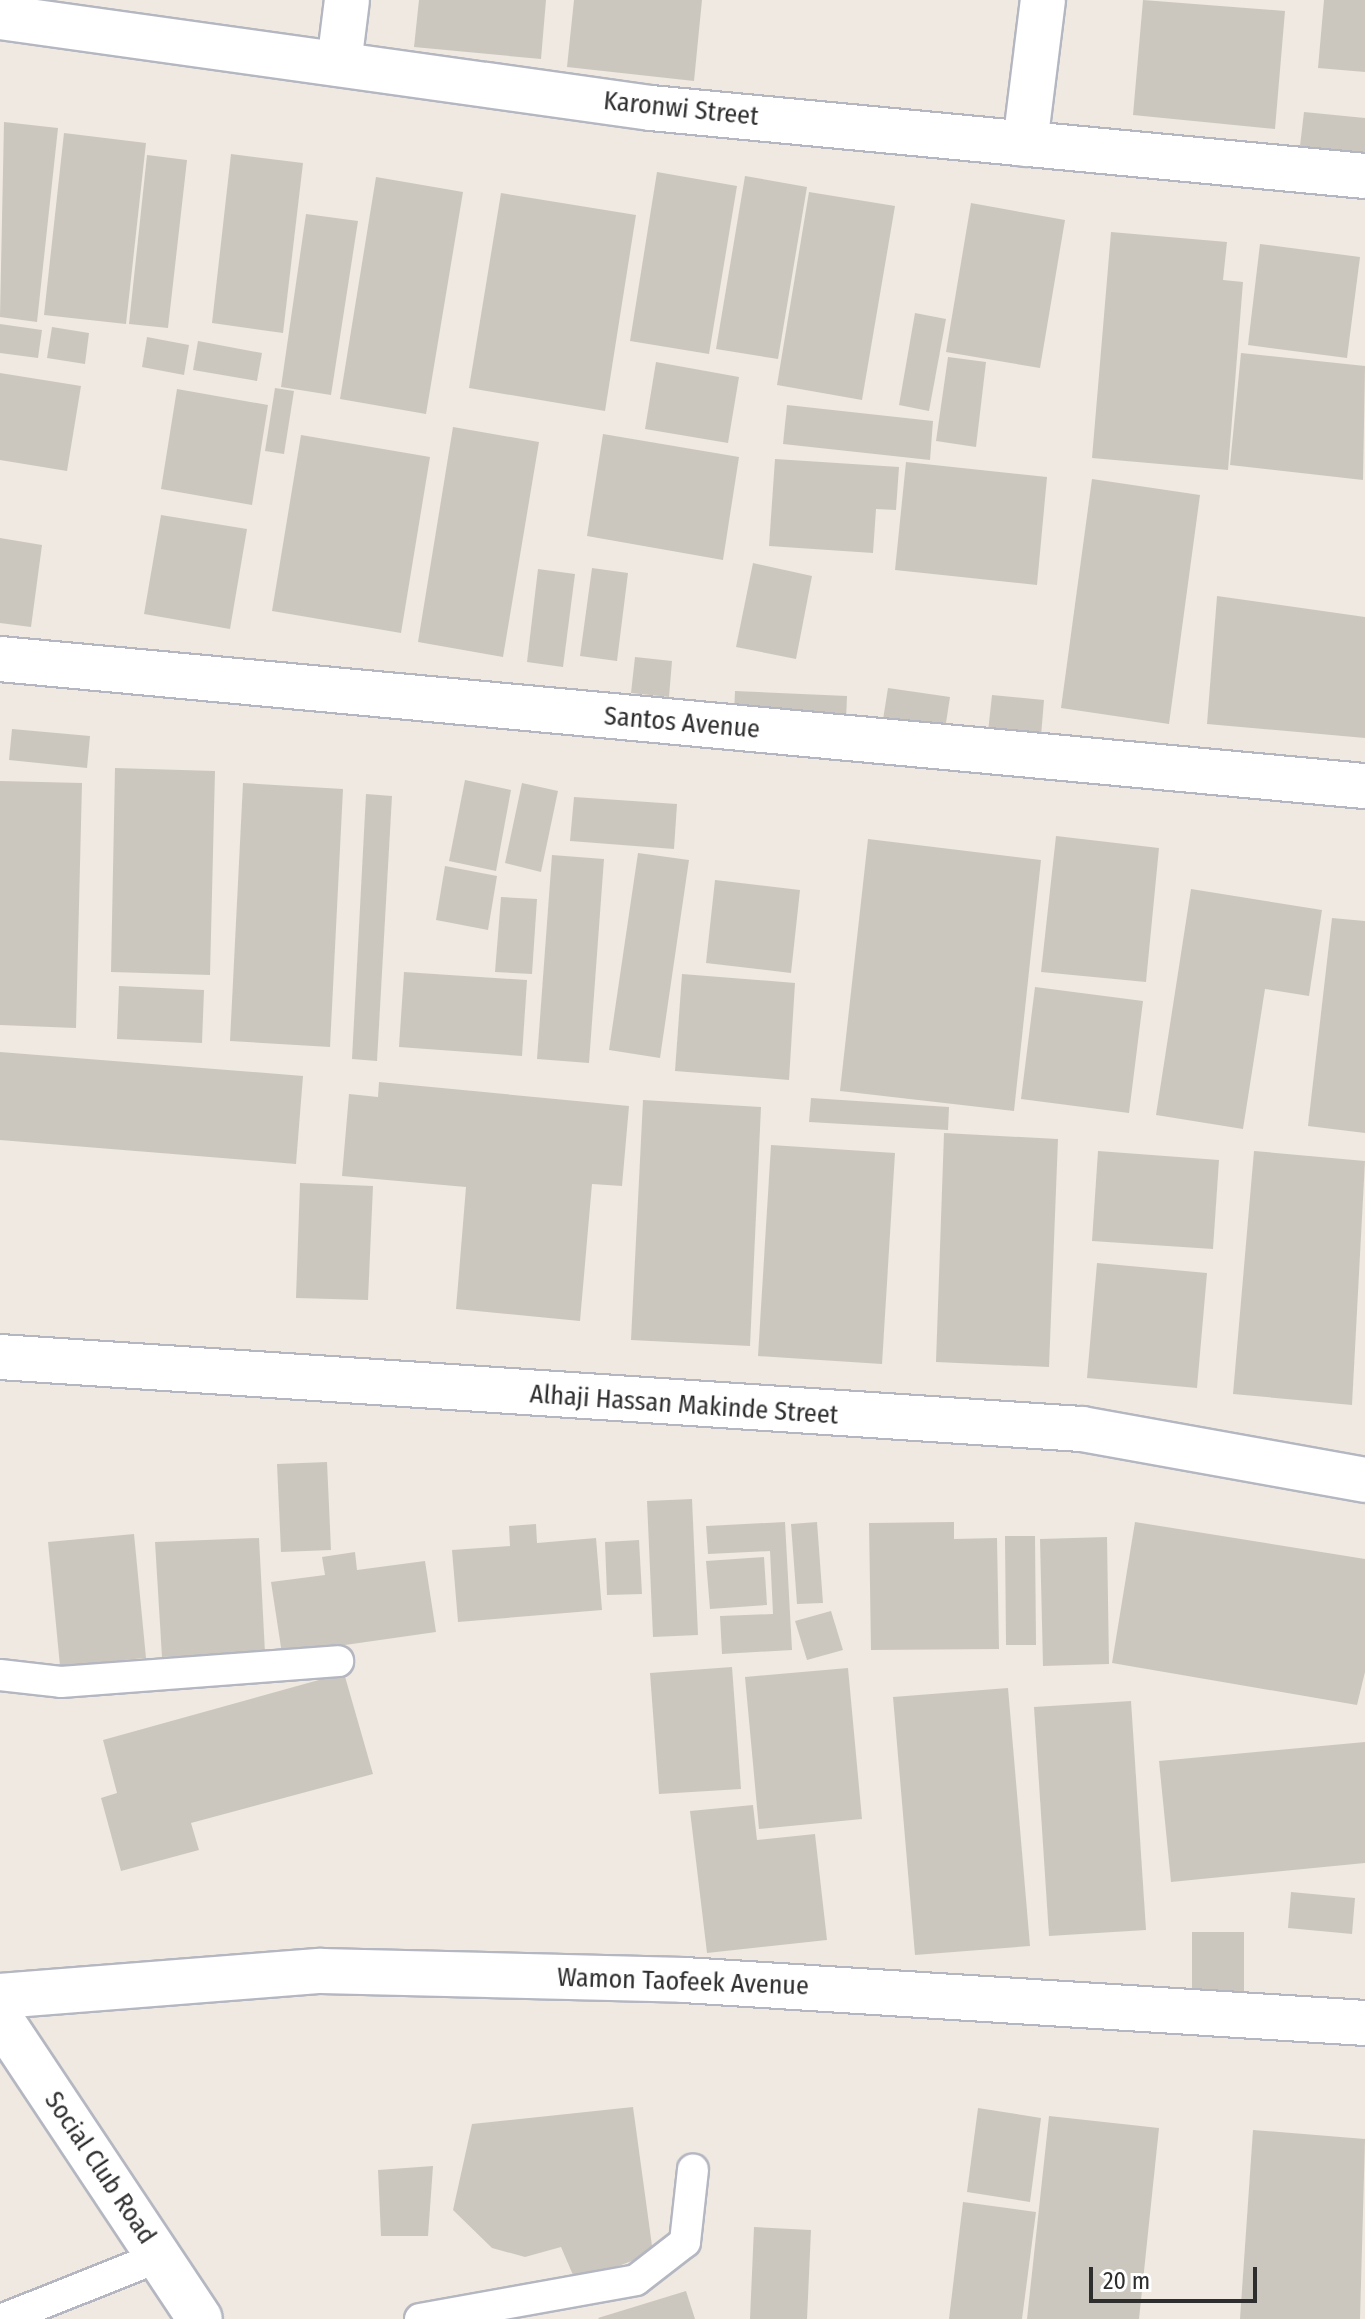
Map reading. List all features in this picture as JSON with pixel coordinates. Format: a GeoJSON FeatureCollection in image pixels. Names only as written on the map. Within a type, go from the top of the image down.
{"type":"FeatureCollection","features":[{"type":"Feature","properties":{"kind":"street"},"geometry":{"type":"LineString","coordinates":[[339,64],[347,0]]}},
{"type":"Feature","properties":{"kind":"street"},"geometry":{"type":"LineString","coordinates":[[1025,144],[1043,0]]}},
{"type":"Feature","properties":{"kind":"street","name":"Karonwi Street"},"geometry":{"type":"LineString","coordinates":[[0,17],[651,108],[1365,176]]}},
{"type":"Feature","properties":{"kind":"street","name":"Santos Avenue"},"geometry":{"type":"LineString","coordinates":[[0,659],[1365,786]]}},
{"type":"Feature","properties":{"kind":"street","name":"Alhaji Hassan Makinde Street"},"geometry":{"type":"LineString","coordinates":[[0,1357],[1082,1429],[1365,1480]]}},
{"type":"Feature","properties":{"kind":"street","name":"Wamon Taofeek Avenue"},"geometry":{"type":"LineString","coordinates":[[0,1996],[337,1971],[684,1980],[1365,2023]]}},
{"type":"Feature","properties":{"kind":"street","name":"Social Club Road"},"geometry":{"type":"LineString","coordinates":[[0,2018],[200,2319]]}},
{"type":"Feature","properties":{"kind":"lane"},"geometry":{"type":"LineString","coordinates":[[0,1675],[61,1682],[338,1661]]}},
{"type":"Feature","properties":{"kind":"lane"},"geometry":{"type":"LineString","coordinates":[[420,2319],[636,2280],[685,2242],[693,2169]]}},
{"type":"Feature","properties":{"kind":"lane"},"geometry":{"type":"LineString","coordinates":[[3,2319],[159,2257]]}},
{"type":"Feature","properties":{"kind":"building"},"geometry":{"type":"Polygon","coordinates":[[[419,0],[546,0],[541,59],[414,47],[419,0]]]}},
{"type":"Feature","properties":{"kind":"building"},"geometry":{"type":"Polygon","coordinates":[[[574,0],[702,0],[694,81],[567,67],[574,0]]]}},
{"type":"Feature","properties":{"kind":"building"},"geometry":{"type":"Polygon","coordinates":[[[1143,0],[1285,11],[1275,129],[1133,115],[1143,0]]]}},
{"type":"Feature","properties":{"kind":"building"},"geometry":{"type":"Polygon","coordinates":[[[1324,0],[1365,0],[1365,72],[1318,68],[1324,0]]]}},
{"type":"Feature","properties":{"kind":"building"},"geometry":{"type":"Polygon","coordinates":[[[1304,112],[1365,118],[1365,171],[1298,163],[1304,112]]]}},
{"type":"Feature","properties":{"kind":"building"},"geometry":{"type":"Polygon","coordinates":[[[4,122],[58,128],[37,322],[0,317],[4,122]]]}},
{"type":"Feature","properties":{"kind":"building"},"geometry":{"type":"Polygon","coordinates":[[[64,133],[146,143],[126,324],[44,315],[64,133]]]}},
{"type":"Feature","properties":{"kind":"building"},"geometry":{"type":"Polygon","coordinates":[[[231,154],[303,163],[283,333],[212,323],[231,154]]]}},
{"type":"Feature","properties":{"kind":"building"},"geometry":{"type":"Polygon","coordinates":[[[147,155],[187,160],[168,328],[129,324],[147,155]]]}},
{"type":"Feature","properties":{"kind":"building"},"geometry":{"type":"Polygon","coordinates":[[[657,172],[737,186],[709,354],[630,341],[657,172]]]}},
{"type":"Feature","properties":{"kind":"building"},"geometry":{"type":"Polygon","coordinates":[[[745,176],[807,187],[778,359],[716,349],[745,176]]]}},
{"type":"Feature","properties":{"kind":"building"},"geometry":{"type":"Polygon","coordinates":[[[376,177],[463,192],[426,414],[340,399],[376,177]]]}},
{"type":"Feature","properties":{"kind":"building"},"geometry":{"type":"Polygon","coordinates":[[[809,192],[895,206],[862,400],[777,385],[809,192]]]}},
{"type":"Feature","properties":{"kind":"building"},"geometry":{"type":"Polygon","coordinates":[[[501,193],[636,215],[605,411],[469,388],[501,193]]]}},
{"type":"Feature","properties":{"kind":"building"},"geometry":{"type":"Polygon","coordinates":[[[971,203],[1065,220],[1040,368],[946,352],[971,203]]]}},
{"type":"Feature","properties":{"kind":"building"},"geometry":{"type":"Polygon","coordinates":[[[306,214],[358,221],[331,395],[281,387],[306,214]]]}},
{"type":"Feature","properties":{"kind":"building"},"geometry":{"type":"Polygon","coordinates":[[[1111,232],[1227,242],[1223,280],[1243,282],[1228,470],[1092,458],[1111,232]]]}},
{"type":"Feature","properties":{"kind":"building"},"geometry":{"type":"Polygon","coordinates":[[[1260,244],[1360,257],[1347,358],[1248,345],[1260,244]]]}},
{"type":"Feature","properties":{"kind":"building"},"geometry":{"type":"Polygon","coordinates":[[[915,313],[946,319],[929,411],[899,405],[915,313]]]}},
{"type":"Feature","properties":{"kind":"building"},"geometry":{"type":"Polygon","coordinates":[[[0,324],[42,330],[38,358],[0,353],[0,324]]]}},
{"type":"Feature","properties":{"kind":"building"},"geometry":{"type":"Polygon","coordinates":[[[52,327],[89,333],[85,364],[47,358],[52,327]]]}},
{"type":"Feature","properties":{"kind":"building"},"geometry":{"type":"Polygon","coordinates":[[[147,337],[189,345],[184,375],[142,367],[147,337]]]}},
{"type":"Feature","properties":{"kind":"building"},"geometry":{"type":"Polygon","coordinates":[[[198,341],[262,353],[257,381],[193,370],[198,341]]]}},
{"type":"Feature","properties":{"kind":"building"},"geometry":{"type":"Polygon","coordinates":[[[1241,353],[1365,366],[1363,480],[1230,465],[1241,353]]]}},
{"type":"Feature","properties":{"kind":"building"},"geometry":{"type":"Polygon","coordinates":[[[948,357],[986,362],[976,447],[936,441],[948,357]]]}},
{"type":"Feature","properties":{"kind":"building"},"geometry":{"type":"Polygon","coordinates":[[[656,362],[739,377],[728,443],[645,429],[656,362]]]}},
{"type":"Feature","properties":{"kind":"building"},"geometry":{"type":"Polygon","coordinates":[[[0,373],[81,386],[67,471],[0,460],[0,373]]]}},
{"type":"Feature","properties":{"kind":"building"},"geometry":{"type":"Polygon","coordinates":[[[275,388],[294,391],[284,454],[265,451],[275,388]]]}},
{"type":"Feature","properties":{"kind":"building"},"geometry":{"type":"Polygon","coordinates":[[[177,389],[268,405],[252,505],[161,489],[177,389]]]}},
{"type":"Feature","properties":{"kind":"building"},"geometry":{"type":"Polygon","coordinates":[[[787,405],[933,421],[930,460],[783,444],[787,405]]]}},
{"type":"Feature","properties":{"kind":"building"},"geometry":{"type":"Polygon","coordinates":[[[453,427],[539,442],[503,657],[418,642],[453,427]]]}},
{"type":"Feature","properties":{"kind":"building"},"geometry":{"type":"Polygon","coordinates":[[[603,434],[739,457],[723,560],[587,536],[603,434]]]}},
{"type":"Feature","properties":{"kind":"building"},"geometry":{"type":"Polygon","coordinates":[[[301,435],[430,457],[401,633],[272,611],[301,435]]]}},
{"type":"Feature","properties":{"kind":"building"},"geometry":{"type":"Polygon","coordinates":[[[775,459],[899,467],[896,510],[876,509],[873,553],[769,546],[775,459]]]}},
{"type":"Feature","properties":{"kind":"building"},"geometry":{"type":"Polygon","coordinates":[[[906,462],[1047,477],[1037,585],[895,570],[906,462]]]}},
{"type":"Feature","properties":{"kind":"building"},"geometry":{"type":"Polygon","coordinates":[[[1092,479],[1200,495],[1169,724],[1061,708],[1092,479]]]}},
{"type":"Feature","properties":{"kind":"building"},"geometry":{"type":"Polygon","coordinates":[[[161,515],[247,529],[230,629],[144,614],[161,515]]]}},
{"type":"Feature","properties":{"kind":"building"},"geometry":{"type":"Polygon","coordinates":[[[0,538],[42,545],[31,627],[0,623],[0,538]]]}},
{"type":"Feature","properties":{"kind":"building"},"geometry":{"type":"Polygon","coordinates":[[[753,563],[812,576],[796,659],[736,647],[753,563]]]}},
{"type":"Feature","properties":{"kind":"building"},"geometry":{"type":"Polygon","coordinates":[[[592,568],[628,573],[617,661],[580,656],[592,568]]]}},
{"type":"Feature","properties":{"kind":"building"},"geometry":{"type":"Polygon","coordinates":[[[538,569],[575,574],[563,667],[527,662],[538,569]]]}},
{"type":"Feature","properties":{"kind":"building"},"geometry":{"type":"Polygon","coordinates":[[[1217,596],[1365,617],[1365,738],[1207,724],[1217,596]]]}},
{"type":"Feature","properties":{"kind":"building"},"geometry":{"type":"Polygon","coordinates":[[[635,657],[672,661],[669,697],[631,693],[635,657]]]}},
{"type":"Feature","properties":{"kind":"building"},"geometry":{"type":"Polygon","coordinates":[[[888,688],[950,697],[944,736],[882,726],[888,688]]]}},
{"type":"Feature","properties":{"kind":"building"},"geometry":{"type":"Polygon","coordinates":[[[735,691],[847,696],[846,720],[734,714],[735,691]]]}},
{"type":"Feature","properties":{"kind":"building"},"geometry":{"type":"Polygon","coordinates":[[[992,695],[1044,700],[1041,736],[988,732],[992,695]]]}},
{"type":"Feature","properties":{"kind":"building"},"geometry":{"type":"Polygon","coordinates":[[[12,729],[90,736],[87,768],[9,760],[12,729]]]}},
{"type":"Feature","properties":{"kind":"building"},"geometry":{"type":"Polygon","coordinates":[[[115,768],[215,771],[210,975],[111,972],[115,768]]]}},
{"type":"Feature","properties":{"kind":"building"},"geometry":{"type":"Polygon","coordinates":[[[465,780],[511,790],[496,871],[449,861],[465,780]]]}},
{"type":"Feature","properties":{"kind":"building"},"geometry":{"type":"Polygon","coordinates":[[[0,781],[82,783],[76,1028],[0,1025],[0,781]]]}},
{"type":"Feature","properties":{"kind":"building"},"geometry":{"type":"Polygon","coordinates":[[[243,783],[343,789],[330,1047],[230,1041],[243,783]]]}},
{"type":"Feature","properties":{"kind":"building"},"geometry":{"type":"Polygon","coordinates":[[[522,783],[558,791],[541,872],[505,863],[522,783]]]}},
{"type":"Feature","properties":{"kind":"building"},"geometry":{"type":"Polygon","coordinates":[[[366,794],[392,796],[377,1061],[352,1059],[366,794]]]}},
{"type":"Feature","properties":{"kind":"building"},"geometry":{"type":"Polygon","coordinates":[[[574,797],[677,804],[674,849],[570,841],[574,797]]]}},
{"type":"Feature","properties":{"kind":"building"},"geometry":{"type":"Polygon","coordinates":[[[1056,836],[1159,848],[1146,982],[1041,972],[1056,836]]]}},
{"type":"Feature","properties":{"kind":"building"},"geometry":{"type":"Polygon","coordinates":[[[868,839],[1041,860],[1014,1111],[840,1091],[868,839]]]}},
{"type":"Feature","properties":{"kind":"building"},"geometry":{"type":"Polygon","coordinates":[[[638,853],[689,860],[660,1058],[609,1050],[638,853]]]}},
{"type":"Feature","properties":{"kind":"building"},"geometry":{"type":"Polygon","coordinates":[[[552,855],[604,859],[589,1063],[537,1059],[552,855]]]}},
{"type":"Feature","properties":{"kind":"building"},"geometry":{"type":"Polygon","coordinates":[[[445,866],[497,876],[488,930],[436,920],[445,866]]]}},
{"type":"Feature","properties":{"kind":"building"},"geometry":{"type":"Polygon","coordinates":[[[715,880],[800,890],[791,973],[706,963],[715,880]]]}},
{"type":"Feature","properties":{"kind":"building"},"geometry":{"type":"Polygon","coordinates":[[[1191,889],[1322,910],[1309,996],[1265,989],[1243,1129],[1156,1115],[1191,889]]]}},
{"type":"Feature","properties":{"kind":"building"},"geometry":{"type":"Polygon","coordinates":[[[501,897],[537,899],[532,974],[495,972],[501,897]]]}},
{"type":"Feature","properties":{"kind":"building"},"geometry":{"type":"Polygon","coordinates":[[[1332,918],[1365,921],[1365,1133],[1308,1126],[1332,918]]]}},
{"type":"Feature","properties":{"kind":"building"},"geometry":{"type":"Polygon","coordinates":[[[404,972],[527,980],[522,1056],[399,1047],[404,972]]]}},
{"type":"Feature","properties":{"kind":"building"},"geometry":{"type":"Polygon","coordinates":[[[682,974],[795,983],[789,1080],[675,1071],[682,974]]]}},
{"type":"Feature","properties":{"kind":"building"},"geometry":{"type":"Polygon","coordinates":[[[119,986],[204,990],[202,1043],[117,1039],[119,986]]]}},
{"type":"Feature","properties":{"kind":"building"},"geometry":{"type":"Polygon","coordinates":[[[1035,987],[1143,1001],[1129,1113],[1021,1099],[1035,987]]]}},
{"type":"Feature","properties":{"kind":"building"},"geometry":{"type":"Polygon","coordinates":[[[0,1052],[303,1076],[296,1164],[0,1140],[0,1052]]]}},
{"type":"Feature","properties":{"kind":"building"},"geometry":{"type":"Polygon","coordinates":[[[379,1082],[629,1106],[622,1186],[592,1184],[580,1321],[456,1309],[466,1187],[342,1176],[349,1094],[378,1097],[379,1082]]]}},
{"type":"Feature","properties":{"kind":"building"},"geometry":{"type":"Polygon","coordinates":[[[811,1098],[949,1107],[948,1130],[809,1122],[811,1098]]]}},
{"type":"Feature","properties":{"kind":"building"},"geometry":{"type":"Polygon","coordinates":[[[643,1100],[761,1107],[750,1346],[631,1340],[643,1100]]]}},
{"type":"Feature","properties":{"kind":"building"},"geometry":{"type":"Polygon","coordinates":[[[944,1133],[1058,1139],[1049,1367],[936,1362],[944,1133]]]}},
{"type":"Feature","properties":{"kind":"building"},"geometry":{"type":"Polygon","coordinates":[[[771,1145],[895,1153],[882,1364],[758,1356],[771,1145]]]}},
{"type":"Feature","properties":{"kind":"building"},"geometry":{"type":"Polygon","coordinates":[[[1098,1151],[1219,1160],[1213,1249],[1092,1241],[1098,1151]]]}},
{"type":"Feature","properties":{"kind":"building"},"geometry":{"type":"Polygon","coordinates":[[[1254,1151],[1365,1161],[1352,1405],[1233,1394],[1254,1151]]]}},
{"type":"Feature","properties":{"kind":"building"},"geometry":{"type":"Polygon","coordinates":[[[300,1183],[373,1186],[368,1300],[296,1298],[300,1183]]]}},
{"type":"Feature","properties":{"kind":"building"},"geometry":{"type":"Polygon","coordinates":[[[1097,1263],[1207,1273],[1197,1388],[1087,1378],[1097,1263]]]}},
{"type":"Feature","properties":{"kind":"building"},"geometry":{"type":"Polygon","coordinates":[[[327,1462],[331,1550],[281,1552],[277,1464],[327,1462]]]}},
{"type":"Feature","properties":{"kind":"building"},"geometry":{"type":"Polygon","coordinates":[[[692,1499],[698,1635],[653,1637],[647,1501],[692,1499]]]}},
{"type":"Feature","properties":{"kind":"building"},"geometry":{"type":"Polygon","coordinates":[[[785,1522],[792,1650],[722,1654],[720,1616],[773,1614],[770,1551],[708,1554],[706,1526],[785,1522]]]}},
{"type":"Feature","properties":{"kind":"building"},"geometry":{"type":"Polygon","coordinates":[[[817,1522],[823,1603],[797,1604],[791,1524],[817,1522]]]}},
{"type":"Feature","properties":{"kind":"building"},"geometry":{"type":"Polygon","coordinates":[[[954,1522],[954,1539],[997,1538],[999,1649],[871,1650],[869,1523],[954,1522]]]}},
{"type":"Feature","properties":{"kind":"building"},"geometry":{"type":"Polygon","coordinates":[[[1135,1522],[1365,1559],[1365,1672],[1357,1705],[1112,1663],[1135,1522]]]}},
{"type":"Feature","properties":{"kind":"building"},"geometry":{"type":"Polygon","coordinates":[[[536,1524],[537,1543],[596,1538],[602,1610],[458,1622],[452,1550],[510,1546],[509,1526],[536,1524]]]}},
{"type":"Feature","properties":{"kind":"building"},"geometry":{"type":"Polygon","coordinates":[[[134,1534],[146,1658],[60,1666],[48,1542],[134,1534]]]}},
{"type":"Feature","properties":{"kind":"building"},"geometry":{"type":"Polygon","coordinates":[[[1005,1536],[1035,1536],[1036,1645],[1006,1645],[1005,1536]]]}},
{"type":"Feature","properties":{"kind":"building"},"geometry":{"type":"Polygon","coordinates":[[[1107,1537],[1109,1664],[1043,1666],[1040,1539],[1107,1537]]]}},
{"type":"Feature","properties":{"kind":"building"},"geometry":{"type":"Polygon","coordinates":[[[259,1538],[265,1653],[162,1657],[155,1542],[259,1538]]]}},
{"type":"Feature","properties":{"kind":"building"},"geometry":{"type":"Polygon","coordinates":[[[639,1540],[642,1594],[607,1595],[605,1542],[639,1540]]]}},
{"type":"Feature","properties":{"kind":"building"},"geometry":{"type":"Polygon","coordinates":[[[355,1552],[357,1570],[425,1561],[436,1632],[282,1654],[271,1582],[325,1575],[322,1557],[355,1552]]]}},
{"type":"Feature","properties":{"kind":"building"},"geometry":{"type":"Polygon","coordinates":[[[764,1557],[767,1605],[710,1609],[706,1561],[764,1557]]]}},
{"type":"Feature","properties":{"kind":"building"},"geometry":{"type":"Polygon","coordinates":[[[831,1611],[843,1650],[807,1660],[795,1621],[831,1611]]]}},
{"type":"Feature","properties":{"kind":"building"},"geometry":{"type":"Polygon","coordinates":[[[732,1667],[741,1789],[659,1794],[650,1673],[732,1667]]]}},
{"type":"Feature","properties":{"kind":"building"},"geometry":{"type":"Polygon","coordinates":[[[848,1668],[862,1819],[759,1829],[745,1677],[848,1668]]]}},
{"type":"Feature","properties":{"kind":"building"},"geometry":{"type":"Polygon","coordinates":[[[344,1673],[373,1774],[191,1823],[199,1850],[121,1871],[101,1798],[117,1793],[103,1740],[344,1673]]]}},
{"type":"Feature","properties":{"kind":"building"},"geometry":{"type":"Polygon","coordinates":[[[1008,1688],[1030,1946],[915,1955],[893,1697],[1008,1688]]]}},
{"type":"Feature","properties":{"kind":"building"},"geometry":{"type":"Polygon","coordinates":[[[1131,1701],[1146,1930],[1049,1936],[1034,1707],[1131,1701]]]}},
{"type":"Feature","properties":{"kind":"building"},"geometry":{"type":"Polygon","coordinates":[[[1365,1742],[1365,1863],[1171,1882],[1159,1761],[1365,1742]]]}},
{"type":"Feature","properties":{"kind":"building"},"geometry":{"type":"Polygon","coordinates":[[[753,1805],[757,1840],[815,1834],[827,1940],[707,1953],[690,1811],[753,1805]]]}},
{"type":"Feature","properties":{"kind":"building"},"geometry":{"type":"Polygon","coordinates":[[[1291,1892],[1355,1898],[1352,1934],[1288,1928],[1291,1892]]]}},
{"type":"Feature","properties":{"kind":"building"},"geometry":{"type":"Polygon","coordinates":[[[1192,1932],[1244,1932],[1244,1992],[1192,1991],[1192,1932]]]}},
{"type":"Feature","properties":{"kind":"building"},"geometry":{"type":"Polygon","coordinates":[[[633,2107],[653,2253],[576,2282],[561,2247],[525,2257],[492,2248],[453,2210],[472,2124],[633,2107]]]}},
{"type":"Feature","properties":{"kind":"building"},"geometry":{"type":"Polygon","coordinates":[[[978,2108],[1041,2118],[1030,2202],[967,2192],[978,2108]]]}},
{"type":"Feature","properties":{"kind":"building"},"geometry":{"type":"Polygon","coordinates":[[[1049,2116],[1159,2128],[1139,2319],[1027,2319],[1049,2116]]]}},
{"type":"Feature","properties":{"kind":"building"},"geometry":{"type":"Polygon","coordinates":[[[1253,2130],[1365,2139],[1360,2319],[1240,2319],[1253,2130]]]}},
{"type":"Feature","properties":{"kind":"building"},"geometry":{"type":"Polygon","coordinates":[[[433,2166],[428,2236],[381,2236],[378,2170],[433,2166]]]}},
{"type":"Feature","properties":{"kind":"building"},"geometry":{"type":"Polygon","coordinates":[[[963,2202],[1036,2212],[1022,2319],[949,2319],[963,2202]]]}},
{"type":"Feature","properties":{"kind":"building"},"geometry":{"type":"Polygon","coordinates":[[[754,2227],[811,2230],[807,2319],[750,2319],[754,2227]]]}},
{"type":"Feature","properties":{"kind":"building"},"geometry":{"type":"Polygon","coordinates":[[[686,2291],[695,2319],[598,2318],[686,2291]]]}}]}
